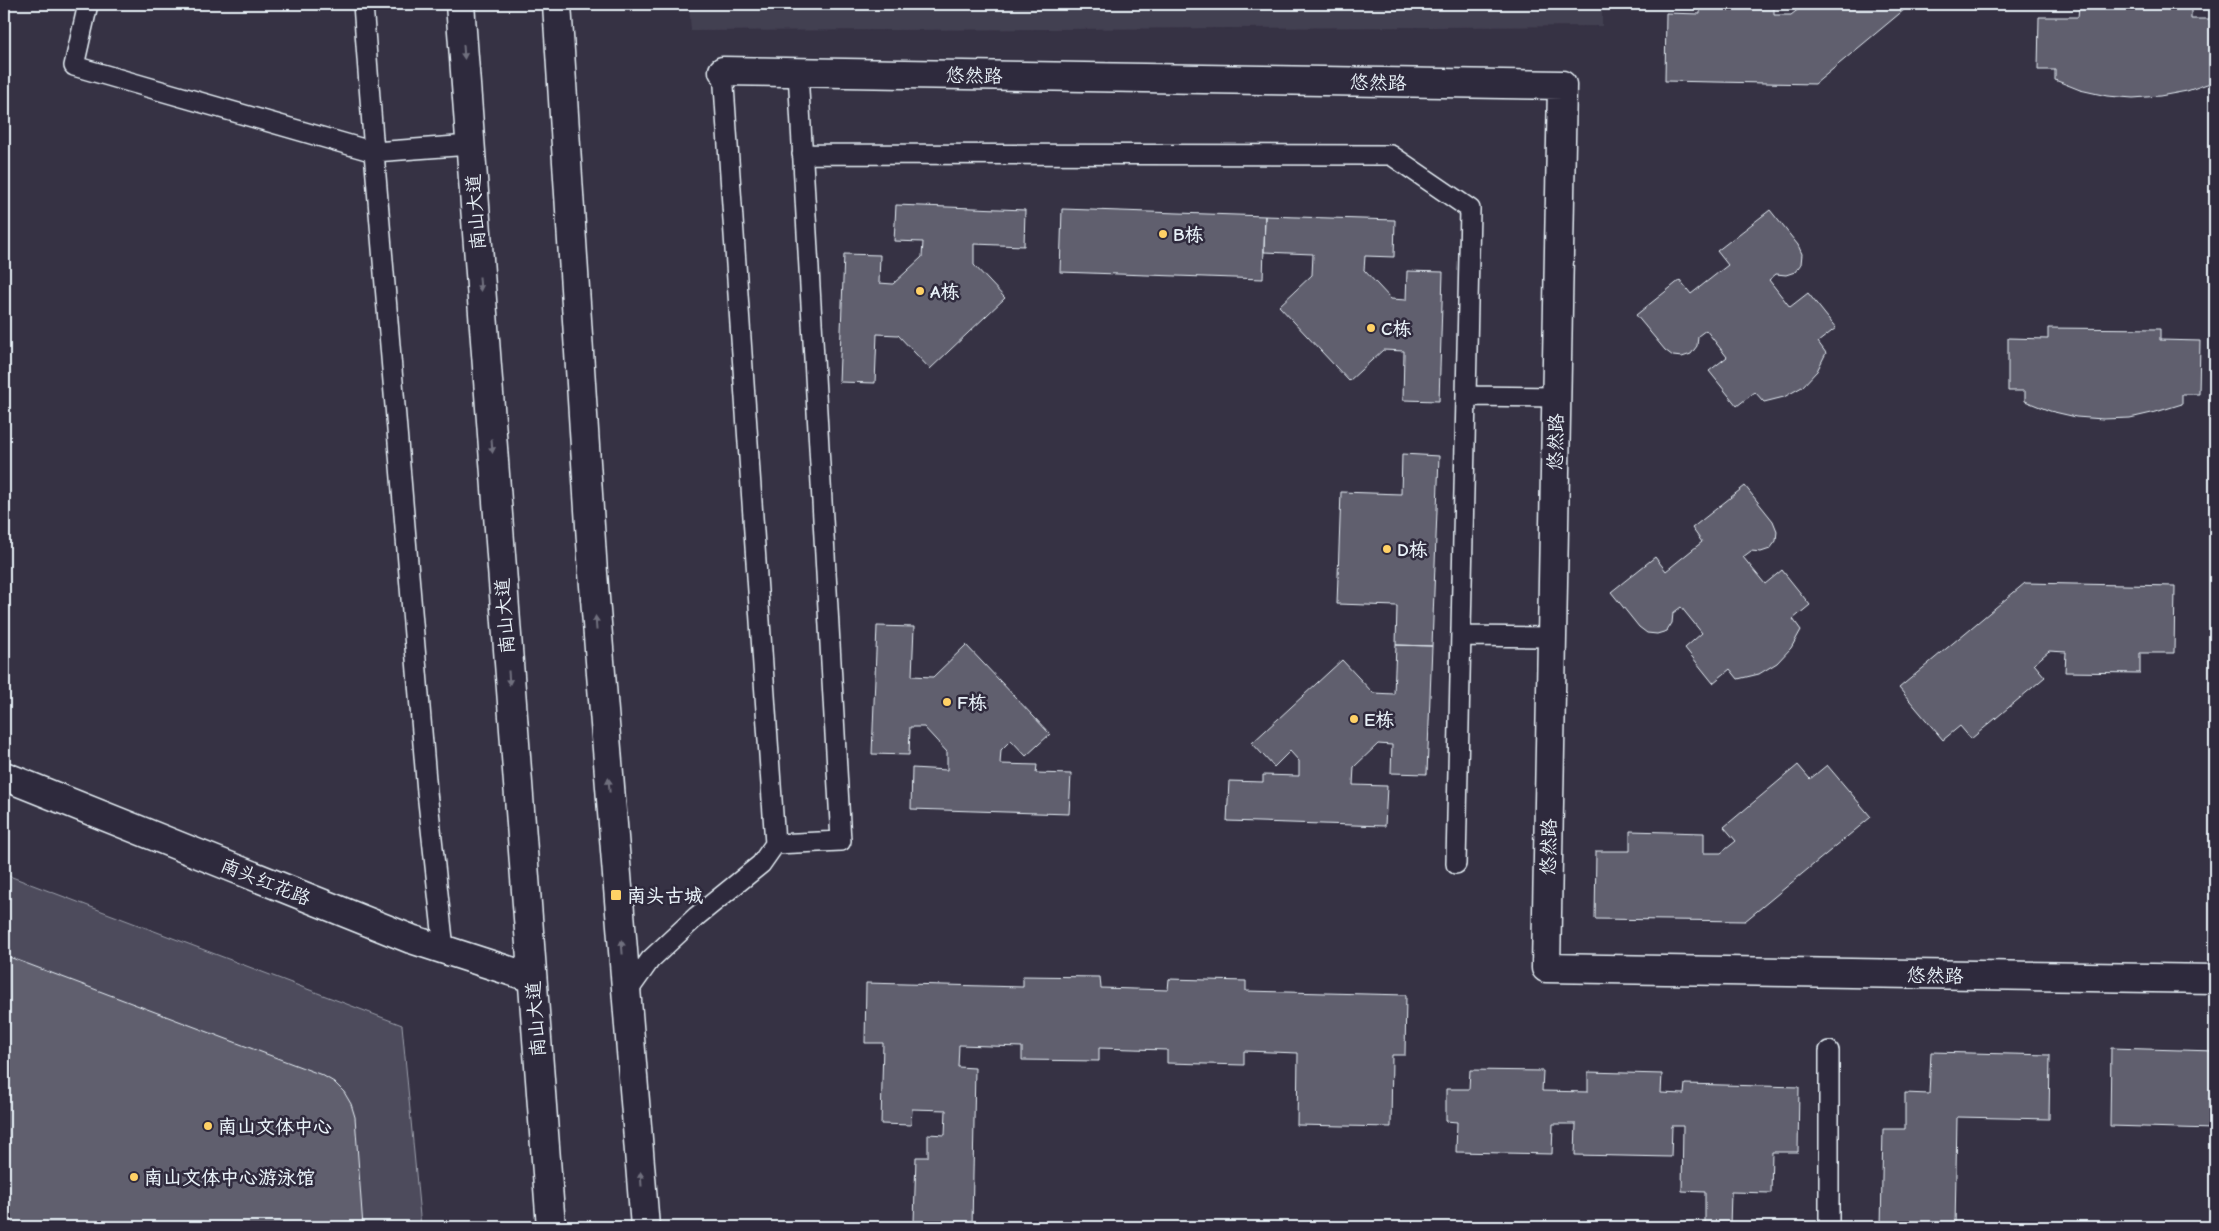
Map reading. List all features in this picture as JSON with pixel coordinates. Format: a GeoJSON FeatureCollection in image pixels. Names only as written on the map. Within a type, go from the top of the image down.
{"type":"FeatureCollection","features":[{"type":"Feature","properties":{"kind":"street","name":"南山大道"},"geometry":{"type":"LineString","coordinates":[[460,4],[551,1227]]}},
{"type":"Feature","properties":{"kind":"street"},"geometry":{"type":"LineString","coordinates":[[557,4],[593,573],[645,1227]]}},
{"type":"Feature","properties":{"kind":"street","name":"悠然路"},"geometry":{"type":"LineString","coordinates":[[724,70],[1562,85],[1546,968],[2215,979]]}},
{"type":"Feature","properties":{"kind":"street","name":"南头红花路"},"geometry":{"type":"LineString","coordinates":[[4,776],[402,936],[532,978]]}},
{"type":"Feature","properties":{"kind":"lane"},"geometry":{"type":"LineString","coordinates":[[88,4],[74,66],[374,152],[470,145]]}},
{"type":"Feature","properties":{"kind":"lane"},"geometry":{"type":"LineString","coordinates":[[363,4],[427,792],[444,949]]}},
{"type":"Feature","properties":{"kind":"lane"},"geometry":{"type":"LineString","coordinates":[[626,994],[650,960],[697,916],[760,864],[775,844],[724,70]]}},
{"type":"Feature","properties":{"kind":"lane"},"geometry":{"type":"LineString","coordinates":[[775,844],[841,841],[798,72]]}},
{"type":"Feature","properties":{"kind":"lane"},"geometry":{"type":"LineString","coordinates":[[802,154],[1391,155],[1470,209],[1456,864]]}},
{"type":"Feature","properties":{"kind":"lane"},"geometry":{"type":"LineString","coordinates":[[1466,396],[1556,398]]}},
{"type":"Feature","properties":{"kind":"lane"},"geometry":{"type":"LineString","coordinates":[[1462,636],[1552,637]]}},
{"type":"Feature","properties":{"kind":"lane"},"geometry":{"type":"LineString","coordinates":[[1829,1051],[1829,1227]]}},
{"type":"Feature","properties":{"kind":"shaded area"},"geometry":{"type":"Polygon","coordinates":[[[689,4],[1602,4],[1602,26],[691,31],[689,4]]]}},
{"type":"Feature","properties":{"kind":"shaded area","name":"南山文体中心"},"geometry":{"type":"Polygon","coordinates":[[[4,874],[402,1025],[421,1227],[4,1227],[4,874]]]}},
{"type":"Feature","properties":{"kind":"building"},"geometry":{"type":"Polygon","coordinates":[[[1700,4],[1774,4],[1774,15],[1791,15],[1805,4],[1911,4],[1815,84],[1665,81],[1666,13],[1700,14],[1700,4]]]}},
{"type":"Feature","properties":{"kind":"building"},"geometry":{"type":"Polygon","coordinates":[[[2079,7],[2191,8],[2191,19],[2215,19],[2215,72],[2213,72],[2213,82],[2187,91],[2133,98],[2107,96],[2080,90],[2055,80],[2055,70],[2038,70],[2039,17],[2078,17],[2079,7]]]}},
{"type":"Feature","properties":{"kind":"building","name":"A栋"},"geometry":{"type":"Polygon","coordinates":[[[896,205],[1025,210],[1024,246],[974,244],[974,265],[1005,298],[930,369],[898,335],[877,334],[875,383],[839,382],[844,254],[880,255],[879,283],[893,284],[922,257],[923,242],[894,241],[896,205]]]}},
{"type":"Feature","properties":{"kind":"building","name":"B栋"},"geometry":{"type":"Polygon","coordinates":[[[1062,209],[1265,216],[1263,279],[1060,272],[1062,209]]]}},
{"type":"Feature","properties":{"kind":"building"},"geometry":{"type":"Polygon","coordinates":[[[1770,210],[1798,245],[1802,254],[1801,264],[1795,272],[1786,275],[1776,274],[1769,280],[1790,307],[1808,293],[1836,328],[1818,342],[1826,353],[1817,371],[1802,387],[1784,397],[1764,402],[1755,392],[1737,406],[1709,371],[1727,357],[1706,330],[1698,336],[1697,346],[1691,354],[1682,357],[1673,356],[1665,350],[1636,315],[1680,280],[1691,294],[1728,265],[1717,251],[1770,210]]]}},
{"type":"Feature","properties":{"kind":"building","name":"C栋"},"geometry":{"type":"Polygon","coordinates":[[[1265,216],[1395,220],[1394,257],[1365,256],[1364,270],[1391,299],[1406,300],[1407,271],[1443,272],[1439,401],[1403,400],[1404,351],[1383,350],[1349,381],[1279,306],[1312,275],[1313,254],[1264,252],[1265,216]]]}},
{"type":"Feature","properties":{"kind":"building"},"geometry":{"type":"Polygon","coordinates":[[[2048,328],[2160,329],[2160,340],[2200,341],[2199,394],[2182,394],[2182,404],[2130,418],[2076,417],[2050,411],[2025,401],[2025,391],[2008,391],[2008,338],[2048,339],[2048,328]]]}},
{"type":"Feature","properties":{"kind":"building","name":"D栋"},"geometry":{"type":"Polygon","coordinates":[[[1402,454],[1439,456],[1432,646],[1396,645],[1397,606],[1337,604],[1341,492],[1401,494],[1402,454]]]}},
{"type":"Feature","properties":{"kind":"building"},"geometry":{"type":"Polygon","coordinates":[[[1745,486],[1773,521],[1777,531],[1776,541],[1770,549],[1761,552],[1751,551],[1743,557],[1765,584],[1782,570],[1810,605],[1793,619],[1801,630],[1791,648],[1777,663],[1759,674],[1738,679],[1730,669],[1713,683],[1685,648],[1702,633],[1681,607],[1673,613],[1672,623],[1667,631],[1657,634],[1647,633],[1639,627],[1611,592],[1655,557],[1666,571],[1702,542],[1692,528],[1745,486]]]}},
{"type":"Feature","properties":{"kind":"building"},"geometry":{"type":"Polygon","coordinates":[[[2025,583],[2175,586],[2174,653],[2140,653],[2140,673],[2065,672],[2066,652],[2049,651],[2034,664],[2045,677],[1971,739],[1960,726],[1943,740],[1899,688],[2025,583]]]}},
{"type":"Feature","properties":{"kind":"building","name":"F栋"},"geometry":{"type":"Polygon","coordinates":[[[877,626],[914,627],[912,676],[933,677],[966,645],[1050,734],[1026,756],[1011,740],[1001,750],[1000,764],[1037,765],[1036,773],[1071,774],[1069,814],[911,809],[912,768],[947,770],[947,752],[924,727],[910,727],[909,755],[872,754],[877,626]]]}},
{"type":"Feature","properties":{"kind":"building","name":"E栋"},"geometry":{"type":"Polygon","coordinates":[[[1396,645],[1432,646],[1427,774],[1391,773],[1392,745],[1378,744],[1354,767],[1353,785],[1387,786],[1385,826],[1227,821],[1229,781],[1263,782],[1263,775],[1299,776],[1299,761],[1290,751],[1274,767],[1252,743],[1342,660],[1373,693],[1394,694],[1396,645]]]}},
{"type":"Feature","properties":{"kind":"building"},"geometry":{"type":"Polygon","coordinates":[[[1798,765],[1810,779],[1827,765],[1871,817],[1745,921],[1595,919],[1596,851],[1630,851],[1630,831],[1704,833],[1704,853],[1721,853],[1736,841],[1724,827],[1798,765]]]}},
{"type":"Feature","properties":{"kind":"building","name":"南山文体中心"},"geometry":{"type":"Polygon","coordinates":[[[4,955],[322,1075],[334,1082],[344,1092],[351,1104],[355,1117],[363,1227],[4,1227],[4,955]]]}},
{"type":"Feature","properties":{"kind":"building"},"geometry":{"type":"Polygon","coordinates":[[[1023,976],[1100,977],[1101,988],[1168,990],[1169,979],[1246,981],[1246,991],[1406,995],[1405,1055],[1392,1055],[1391,1127],[1297,1125],[1298,1053],[1244,1051],[1244,1065],[1167,1063],[1167,1050],[1099,1048],[1099,1061],[1022,1060],[1022,1047],[959,1045],[958,1067],[975,1068],[972,1227],[926,1227],[926,1223],[914,1222],[916,1157],[928,1157],[928,1134],[945,1135],[946,1110],[912,1109],[911,1125],[881,1124],[883,1043],[865,1043],[866,983],[1023,987],[1023,976]]]}},
{"type":"Feature","properties":{"kind":"building"},"geometry":{"type":"Polygon","coordinates":[[[2111,1048],[2215,1051],[2213,1129],[2110,1126],[2111,1048]]]}},
{"type":"Feature","properties":{"kind":"building"},"geometry":{"type":"Polygon","coordinates":[[[1931,1052],[2050,1055],[2049,1119],[1957,1117],[1955,1227],[1881,1227],[1883,1129],[1905,1129],[1905,1093],[1929,1094],[1931,1052]]]}},
{"type":"Feature","properties":{"kind":"building"},"geometry":{"type":"Polygon","coordinates":[[[1470,1070],[1543,1071],[1542,1091],[1588,1092],[1588,1072],[1662,1074],[1661,1093],[1684,1094],[1685,1084],[1799,1087],[1798,1152],[1772,1152],[1771,1193],[1731,1192],[1730,1227],[1705,1227],[1705,1192],[1682,1191],[1683,1126],[1672,1126],[1671,1157],[1575,1155],[1576,1124],[1553,1124],[1552,1154],[1456,1152],[1457,1122],[1446,1121],[1446,1089],[1469,1089],[1470,1070]]]}},
{"type":"Feature","properties":{"kind":"place","name":"B栋"},"geometry":{"type":"Point","coordinates":[1163,234]}},
{"type":"Feature","properties":{"kind":"place","name":"A栋"},"geometry":{"type":"Point","coordinates":[920,291]}},
{"type":"Feature","properties":{"kind":"place","name":"C栋"},"geometry":{"type":"Point","coordinates":[1371,328]}},
{"type":"Feature","properties":{"kind":"place","name":"D栋"},"geometry":{"type":"Point","coordinates":[1387,549]}},
{"type":"Feature","properties":{"kind":"place","name":"F栋"},"geometry":{"type":"Point","coordinates":[947,702]}},
{"type":"Feature","properties":{"kind":"place","name":"E栋"},"geometry":{"type":"Point","coordinates":[1354,719]}},
{"type":"Feature","properties":{"kind":"place","name":"南头古城"},"geometry":{"type":"Point","coordinates":[616,895]}},
{"type":"Feature","properties":{"kind":"place","name":"南山文体中心"},"geometry":{"type":"Point","coordinates":[208,1126]}},
{"type":"Feature","properties":{"kind":"place","name":"南山文体中心游泳馆"},"geometry":{"type":"Point","coordinates":[134,1177]}}]}
